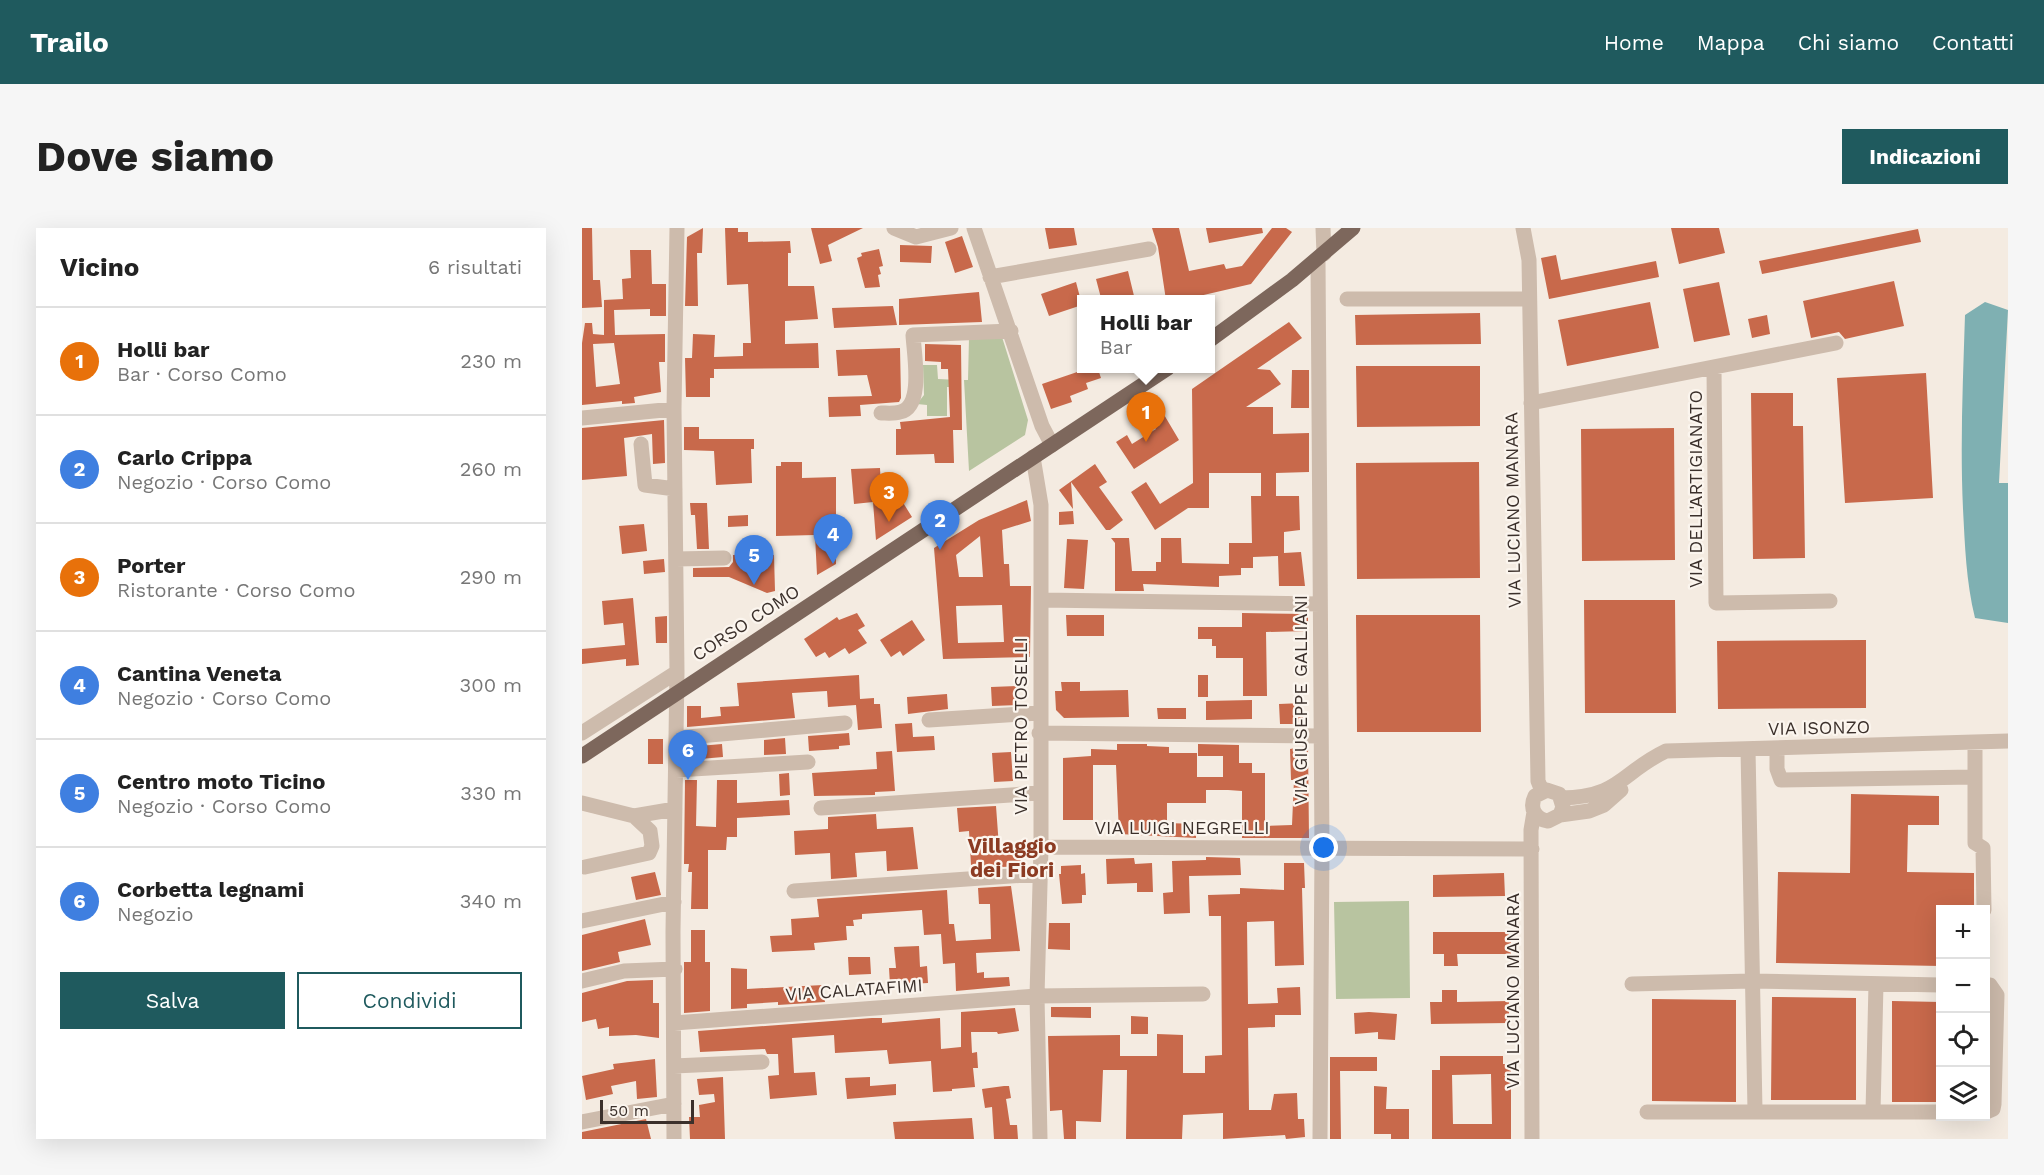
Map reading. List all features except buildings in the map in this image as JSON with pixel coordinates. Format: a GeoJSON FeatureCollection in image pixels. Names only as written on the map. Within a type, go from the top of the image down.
{"type":"FeatureCollection","features":[{"type":"Feature","properties":{"kind":"main road"},"geometry":{"type":"LineString","coordinates":[[1215,335],[1321,257],[1353,228]]}},
{"type":"Feature","properties":{"kind":"main road","name":"CORSO COMO"},"geometry":{"type":"LineString","coordinates":[[582,756],[1162,373]]}},
{"type":"Feature","properties":{"kind":"street"},"geometry":{"type":"LineString","coordinates":[[894,228],[916,237],[951,228]]}},
{"type":"Feature","properties":{"kind":"street"},"geometry":{"type":"LineString","coordinates":[[974,228],[1042,426],[1052,445]]}},
{"type":"Feature","properties":{"kind":"street","name":"VIA GIUSEPPE GALLIANI"},"geometry":{"type":"LineString","coordinates":[[1320,1139],[1321,257],[1323,228]]}},
{"type":"Feature","properties":{"kind":"street","name":"VIA LUCIANO MANARA"},"geometry":{"type":"LineString","coordinates":[[1522,228],[1529,260],[1538,781],[1542,791]]}},
{"type":"Feature","properties":{"kind":"street"},"geometry":{"type":"LineString","coordinates":[[674,1139],[677,672],[674,409],[680,229]]}},
{"type":"Feature","properties":{"kind":"street"},"geometry":{"type":"LineString","coordinates":[[990,277],[1149,249]]}},
{"type":"Feature","properties":{"kind":"street"},"geometry":{"type":"LineString","coordinates":[[1347,299],[1529,299]]}},
{"type":"Feature","properties":{"kind":"street"},"geometry":{"type":"LineString","coordinates":[[880,413],[901,412],[910,406],[916,392],[913,335],[1011,331]]}},
{"type":"Feature","properties":{"kind":"street","name":"VIA DELL'ARTIGIANATO"},"geometry":{"type":"LineString","coordinates":[[1531,404],[1836,343]]}},
{"type":"Feature","properties":{"kind":"street","name":"VIA DELL'ARTIGIANATO"},"geometry":{"type":"LineString","coordinates":[[1714,369],[1716,603],[1830,601]]}},
{"type":"Feature","properties":{"kind":"street"},"geometry":{"type":"LineString","coordinates":[[582,418],[674,409]]}},
{"type":"Feature","properties":{"kind":"street"},"geometry":{"type":"LineString","coordinates":[[641,444],[645,485],[675,489]]}},
{"type":"Feature","properties":{"kind":"street","name":"VIA PIETRO TOSELLI"},"geometry":{"type":"LineString","coordinates":[[1033,457],[1041,505],[1039,713],[1041,847],[1037,996],[1040,1139]]}},
{"type":"Feature","properties":{"kind":"street"},"geometry":{"type":"LineString","coordinates":[[676,560],[724,558]]}},
{"type":"Feature","properties":{"kind":"street"},"geometry":{"type":"LineString","coordinates":[[1041,600],[1320,604]]}},
{"type":"Feature","properties":{"kind":"street"},"geometry":{"type":"LineString","coordinates":[[582,733],[677,672]]}},
{"type":"Feature","properties":{"kind":"street"},"geometry":{"type":"LineString","coordinates":[[930,720],[1039,713]]}},
{"type":"Feature","properties":{"kind":"street"},"geometry":{"type":"LineString","coordinates":[[676,738],[845,723]]}},
{"type":"Feature","properties":{"kind":"street"},"geometry":{"type":"LineString","coordinates":[[1039,734],[1321,736]]}},
{"type":"Feature","properties":{"kind":"street","name":"VIA ISONZO"},"geometry":{"type":"LineString","coordinates":[[1561,798],[1585,798],[1606,792],[1654,757],[1666,751],[1975,744],[2008,741]]}},
{"type":"Feature","properties":{"kind":"street"},"geometry":{"type":"LineString","coordinates":[[1975,744],[1975,843],[1983,848],[1984,905]]}},
{"type":"Feature","properties":{"kind":"street"},"geometry":{"type":"LineString","coordinates":[[1777,748],[1777,769],[1781,780],[1975,777]]}},
{"type":"Feature","properties":{"kind":"street"},"geometry":{"type":"LineString","coordinates":[[1748,749],[1755,1110]]}},
{"type":"Feature","properties":{"kind":"street"},"geometry":{"type":"LineString","coordinates":[[676,770],[808,762]]}},
{"type":"Feature","properties":{"kind":"street","name":"VIA ISONZO"},"geometry":{"type":"LineString","coordinates":[[1554,818],[1589,811],[1604,805],[1637,771]]}},
{"type":"Feature","properties":{"kind":"street"},"geometry":{"type":"LineString","coordinates":[[1532,845],[1540,827],[1554,818],[1563,807],[1561,798],[1555,792],[1542,791],[1533,800],[1534,813],[1540,819],[1554,818]]}},
{"type":"Feature","properties":{"kind":"street"},"geometry":{"type":"LineString","coordinates":[[821,808],[1039,793]]}},
{"type":"Feature","properties":{"kind":"street"},"geometry":{"type":"LineString","coordinates":[[582,803],[634,816],[675,809]]}},
{"type":"Feature","properties":{"kind":"street","name":"VIA LUCIANO MANARA"},"geometry":{"type":"LineString","coordinates":[[1532,1139],[1532,845],[1534,813]]}},
{"type":"Feature","properties":{"kind":"street"},"geometry":{"type":"LineString","coordinates":[[634,816],[650,831],[652,846],[649,853]]}},
{"type":"Feature","properties":{"kind":"street","name":"VIA LUIGI NEGRELLI"},"geometry":{"type":"LineString","coordinates":[[1041,847],[1322,849],[1532,845]]}},
{"type":"Feature","properties":{"kind":"street"},"geometry":{"type":"LineString","coordinates":[[585,867],[649,853],[675,852]]}},
{"type":"Feature","properties":{"kind":"street"},"geometry":{"type":"LineString","coordinates":[[794,891],[1040,874]]}},
{"type":"Feature","properties":{"kind":"street"},"geometry":{"type":"LineString","coordinates":[[582,921],[674,902]]}},
{"type":"Feature","properties":{"kind":"street"},"geometry":{"type":"LineString","coordinates":[[582,981],[624,970],[675,969]]}},
{"type":"Feature","properties":{"kind":"street"},"geometry":{"type":"LineString","coordinates":[[1632,984],[1751,981],[1936,985]]}},
{"type":"Feature","properties":{"kind":"street"},"geometry":{"type":"LineString","coordinates":[[1873,1112],[1876,984]]}},
{"type":"Feature","properties":{"kind":"street"},"geometry":{"type":"LineString","coordinates":[[1990,985],[1997,994],[1995,1104],[1994,1109],[1990,1110]]}},
{"type":"Feature","properties":{"kind":"street","name":"VIA CALATAFIMI"},"geometry":{"type":"LineString","coordinates":[[674,1023],[1037,996],[1203,994]]}},
{"type":"Feature","properties":{"kind":"street"},"geometry":{"type":"LineString","coordinates":[[674,1066],[762,1062]]}},
{"type":"Feature","properties":{"kind":"street"},"geometry":{"type":"LineString","coordinates":[[582,1122],[674,1104]]}},
{"type":"Feature","properties":{"kind":"street"},"geometry":{"type":"LineString","coordinates":[[1647,1112],[1755,1110],[1936,1112]]}},
{"type":"Feature","properties":{"kind":"green space"},"geometry":{"type":"Polygon","coordinates":[[[1002,337],[1028,420],[1025,435],[969,471],[964,380],[968,380],[969,338],[1002,337]]]}},
{"type":"Feature","properties":{"kind":"green space"},"geometry":{"type":"Polygon","coordinates":[[[923,365],[937,365],[938,379],[959,380],[959,387],[947,387],[947,416],[927,416],[927,405],[917,404],[924,395],[923,365]]]}},
{"type":"Feature","properties":{"kind":"green space"},"geometry":{"type":"Polygon","coordinates":[[[1409,901],[1410,998],[1336,999],[1334,902],[1409,901]]]}},
{"type":"Feature","properties":{"kind":"water"},"geometry":{"type":"Polygon","coordinates":[[[1985,302],[2008,310],[1999,483],[2008,483],[2008,623],[1975,618],[1965,550],[1962,412],[1965,315],[1985,302]]]}},
{"type":"Feature","properties":{"kind":"place","name":"Holli bar"},"geometry":{"type":"Point","coordinates":[1146,442]}},
{"type":"Feature","properties":{"kind":"place","name":"Porter"},"geometry":{"type":"Point","coordinates":[889,522]}},
{"type":"Feature","properties":{"kind":"place","name":"Carlo Crippa"},"geometry":{"type":"Point","coordinates":[940,550]}},
{"type":"Feature","properties":{"kind":"place","name":"Cantina Veneta"},"geometry":{"type":"Point","coordinates":[833,564]}},
{"type":"Feature","properties":{"kind":"place","name":"Centro moto Ticino"},"geometry":{"type":"Point","coordinates":[754,585]}},
{"type":"Feature","properties":{"kind":"place","name":"Corbetta legnami"},"geometry":{"type":"Point","coordinates":[688,780]}},
{"type":"Feature","properties":{"kind":"district","name":"Villaggio dei Fiori"},"geometry":{"type":"Point","coordinates":[1012,858]}}]}
